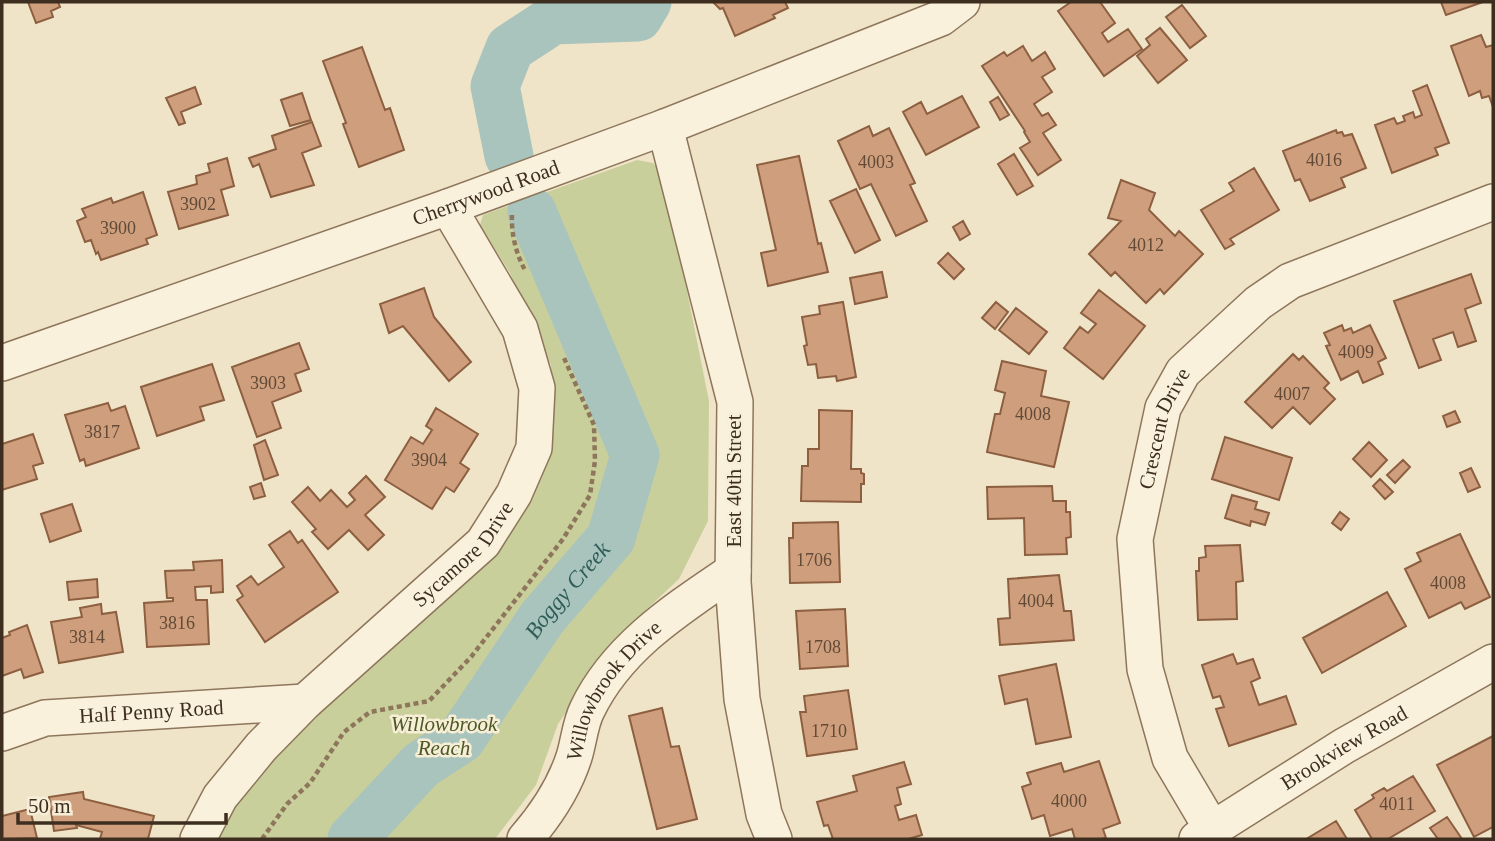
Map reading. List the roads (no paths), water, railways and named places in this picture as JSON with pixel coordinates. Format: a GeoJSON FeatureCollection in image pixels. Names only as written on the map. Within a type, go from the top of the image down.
{"type":"FeatureCollection","features":[{"type":"Feature","properties":{"kind":"street","name":"Cherrywood Road"},"geometry":{"type":"LineString","coordinates":[[2,363],[448,207],[665,127],[941,18],[962,2]]}},
{"type":"Feature","properties":{"kind":"street","name":"East 40th Street"},"geometry":{"type":"LineString","coordinates":[[665,127],[735,402],[733,571],[742,699],[764,814],[774,839]]}},
{"type":"Feature","properties":{"kind":"street","name":"Crescent Drive"},"geometry":{"type":"LineString","coordinates":[[1205,834],[1170,758],[1145,669],[1135,539],[1163,408],[1183,372],[1258,303],[1290,281],[1493,202]]}},
{"type":"Feature","properties":{"kind":"street","name":"Sycamore Drive"},"geometry":{"type":"LineString","coordinates":[[198,839],[219,797],[261,747],[305,702],[483,543],[514,494],[534,448],[537,388],[520,329],[448,207]]}},
{"type":"Feature","properties":{"kind":"street","name":"Willowbrook Drive"},"geometry":{"type":"LineString","coordinates":[[524,839],[561,791],[574,757],[585,713],[604,678],[626,652],[659,624],[733,571]]}},
{"type":"Feature","properties":{"kind":"street","name":"Brookview Road"},"geometry":{"type":"LineString","coordinates":[[1205,834],[1344,746],[1493,662]]}},
{"type":"Feature","properties":{"kind":"street","name":"Half Penny Road"},"geometry":{"type":"LineString","coordinates":[[2,733],[45,718],[305,702]]}},
{"type":"Feature","properties":{"kind":"waterway","name":"Boggy Creek"},"geometry":{"type":"LineString","coordinates":[[509,156],[495,86],[510,48],[553,20],[638,17],[647,2]]}},
{"type":"Feature","properties":{"kind":"waterway","name":"Boggy Creek"},"geometry":{"type":"LineString","coordinates":[[352,839],[421,765],[461,739],[542,618],[611,538],[635,455],[532,212]]}},
{"type":"Feature","properties":{"kind":"park label","name":"Willowbrook Reach"},"geometry":{"type":"Point","coordinates":[444,736]}}]}
